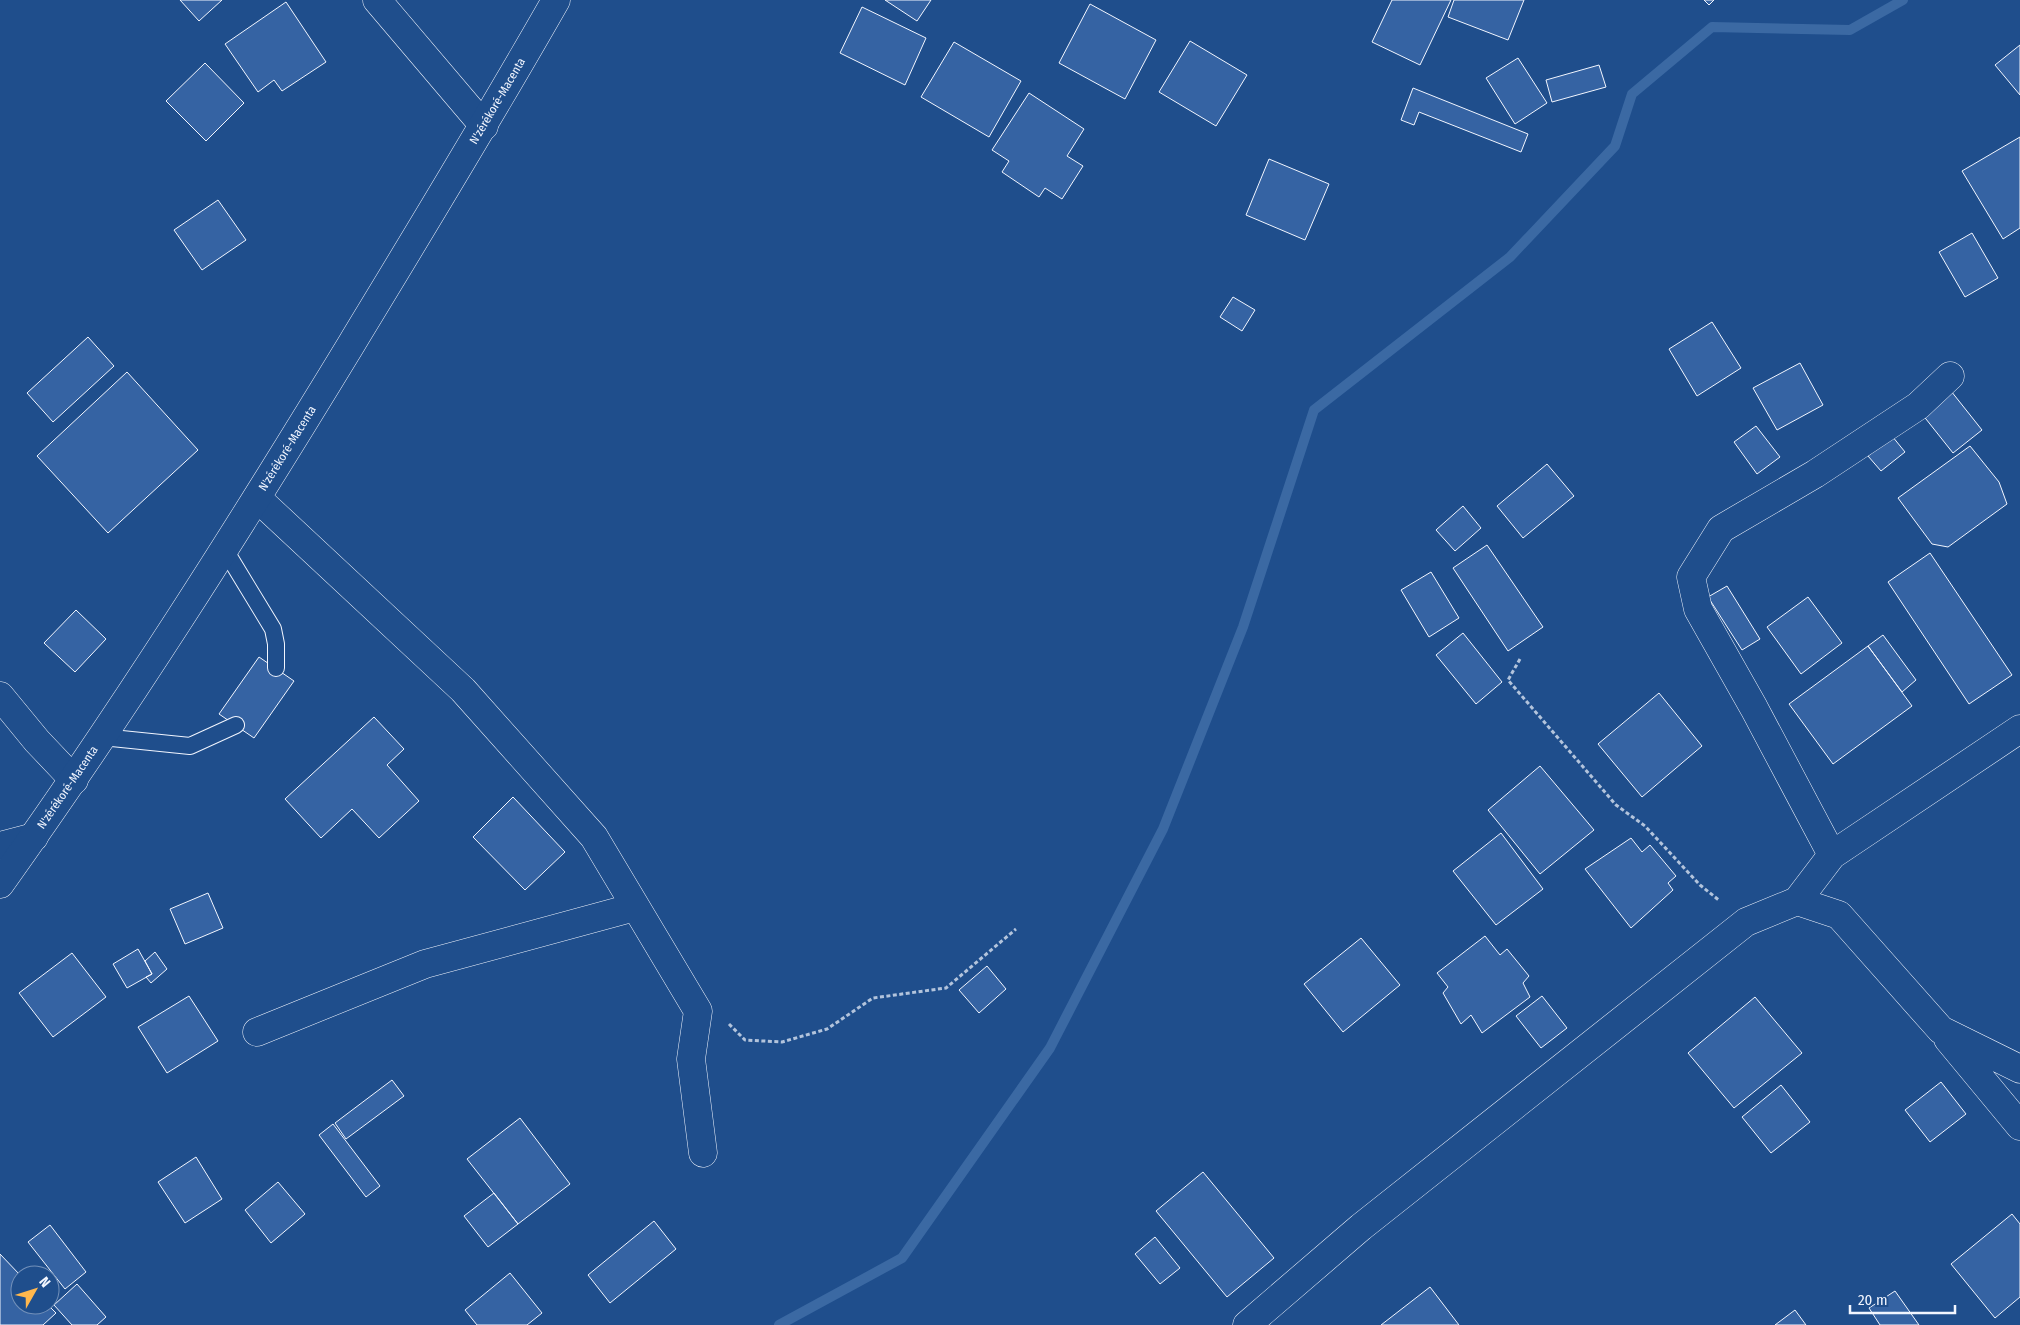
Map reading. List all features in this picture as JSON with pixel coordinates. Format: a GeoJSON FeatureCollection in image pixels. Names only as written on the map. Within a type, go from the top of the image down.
{"type":"FeatureCollection","features":[{"type":"Feature","properties":{"kind":"main road"},"geometry":{"type":"LineString","coordinates":[[377,0],[484,126]]}},
{"type":"Feature","properties":{"kind":"main road","name":"N'zérékoré-Macenta"},"geometry":{"type":"LineString","coordinates":[[0,884],[74,780],[225,550],[484,126],[556,0]]}},
{"type":"Feature","properties":{"kind":"main road"},"geometry":{"type":"LineString","coordinates":[[1832,855],[1754,708],[1698,609],[1691,577],[1720,529],[1815,474],[1918,406],[1950,376]]}},
{"type":"Feature","properties":{"kind":"main road"},"geometry":{"type":"LineString","coordinates":[[257,498],[463,690],[594,837],[698,1011],[691,1059],[703,1153]]}},
{"type":"Feature","properties":{"kind":"main road"},"geometry":{"type":"LineString","coordinates":[[0,696],[37,742],[74,780]]}},
{"type":"Feature","properties":{"kind":"main road"},"geometry":{"type":"LineString","coordinates":[[1247,1325],[1361,1227],[1746,922],[1797,900],[1832,855],[2020,729]]}},
{"type":"Feature","properties":{"kind":"main road"},"geometry":{"type":"LineString","coordinates":[[0,846],[34,837]]}},
{"type":"Feature","properties":{"kind":"main road"},"geometry":{"type":"LineString","coordinates":[[1797,900],[1838,915],[1941,1030],[2020,1126]]}},
{"type":"Feature","properties":{"kind":"main road"},"geometry":{"type":"LineString","coordinates":[[257,1032],[425,964],[635,907]]}},
{"type":"Feature","properties":{"kind":"main road"},"geometry":{"type":"LineString","coordinates":[[1941,1030],[2020,1069]]}},
{"type":"Feature","properties":{"kind":"lane"},"geometry":{"type":"LineString","coordinates":[[225,550],[273,629],[276,644],[276,668]]}},
{"type":"Feature","properties":{"kind":"lane"},"geometry":{"type":"LineString","coordinates":[[102,738],[190,746],[236,725]]}},
{"type":"Feature","properties":{"kind":"path"},"geometry":{"type":"LineString","coordinates":[[1520,659],[1508,680],[1616,805],[1645,826],[1700,885],[1746,922]]}},
{"type":"Feature","properties":{"kind":"path"},"geometry":{"type":"LineString","coordinates":[[698,1011],[728,1023],[745,1040],[782,1042],[827,1029],[873,998],[946,988],[1016,929]]}},
{"type":"Feature","properties":{"kind":"building"},"geometry":{"type":"Polygon","coordinates":[[[180,0],[222,0],[199,21],[180,0]]]}},
{"type":"Feature","properties":{"kind":"building"},"geometry":{"type":"Polygon","coordinates":[[[885,0],[931,0],[917,21],[885,0]]]}},
{"type":"Feature","properties":{"kind":"building"},"geometry":{"type":"Polygon","coordinates":[[[1392,0],[1451,0],[1420,65],[1372,42],[1392,0]]]}},
{"type":"Feature","properties":{"kind":"building"},"geometry":{"type":"Polygon","coordinates":[[[1454,0],[1524,0],[1508,40],[1448,17],[1454,0]]]}},
{"type":"Feature","properties":{"kind":"building"},"geometry":{"type":"Polygon","coordinates":[[[1704,0],[1714,0],[1709,5],[1704,0]]]}},
{"type":"Feature","properties":{"kind":"building"},"geometry":{"type":"Polygon","coordinates":[[[286,2],[326,62],[282,91],[274,80],[258,92],[225,44],[286,2]]]}},
{"type":"Feature","properties":{"kind":"building"},"geometry":{"type":"Polygon","coordinates":[[[1090,4],[1156,40],[1125,99],[1059,63],[1090,4]]]}},
{"type":"Feature","properties":{"kind":"building"},"geometry":{"type":"Polygon","coordinates":[[[862,7],[926,38],[905,85],[840,53],[862,7]]]}},
{"type":"Feature","properties":{"kind":"building"},"geometry":{"type":"Polygon","coordinates":[[[1190,41],[1247,75],[1216,126],[1159,92],[1190,41]]]}},
{"type":"Feature","properties":{"kind":"building"},"geometry":{"type":"Polygon","coordinates":[[[954,42],[1021,81],[989,137],[921,97],[954,42]]]}},
{"type":"Feature","properties":{"kind":"building"},"geometry":{"type":"Polygon","coordinates":[[[2020,45],[2020,95],[1995,65],[2020,45]]]}},
{"type":"Feature","properties":{"kind":"building"},"geometry":{"type":"Polygon","coordinates":[[[1518,58],[1547,103],[1515,124],[1486,78],[1518,58]]]}},
{"type":"Feature","properties":{"kind":"building"},"geometry":{"type":"Polygon","coordinates":[[[205,63],[244,103],[206,141],[166,101],[205,63]]]}},
{"type":"Feature","properties":{"kind":"building"},"geometry":{"type":"Polygon","coordinates":[[[1599,65],[1606,87],[1552,102],[1546,80],[1599,65]]]}},
{"type":"Feature","properties":{"kind":"building"},"geometry":{"type":"Polygon","coordinates":[[[1413,88],[1528,134],[1521,152],[1419,112],[1414,125],[1401,120],[1413,88]]]}},
{"type":"Feature","properties":{"kind":"building"},"geometry":{"type":"Polygon","coordinates":[[[1029,93],[1084,129],[1067,156],[1083,166],[1062,199],[1045,188],[1039,197],[1002,172],[1009,161],[992,150],[1029,93]]]}},
{"type":"Feature","properties":{"kind":"building"},"geometry":{"type":"Polygon","coordinates":[[[2020,137],[2020,228],[2003,239],[1962,171],[2020,137]]]}},
{"type":"Feature","properties":{"kind":"building"},"geometry":{"type":"Polygon","coordinates":[[[1269,159],[1329,184],[1305,240],[1246,215],[1269,159]]]}},
{"type":"Feature","properties":{"kind":"building"},"geometry":{"type":"Polygon","coordinates":[[[218,200],[246,240],[202,270],[174,230],[218,200]]]}},
{"type":"Feature","properties":{"kind":"building"},"geometry":{"type":"Polygon","coordinates":[[[1972,233],[1998,278],[1965,297],[1939,252],[1972,233]]]}},
{"type":"Feature","properties":{"kind":"building"},"geometry":{"type":"Polygon","coordinates":[[[1233,297],[1255,310],[1242,331],[1220,317],[1233,297]]]}},
{"type":"Feature","properties":{"kind":"building"},"geometry":{"type":"Polygon","coordinates":[[[1712,322],[1741,368],[1697,396],[1669,349],[1712,322]]]}},
{"type":"Feature","properties":{"kind":"building"},"geometry":{"type":"Polygon","coordinates":[[[88,337],[114,366],[53,422],[27,393],[88,337]]]}},
{"type":"Feature","properties":{"kind":"building"},"geometry":{"type":"Polygon","coordinates":[[[1800,363],[1823,405],[1777,430],[1753,388],[1800,363]]]}},
{"type":"Feature","properties":{"kind":"building"},"geometry":{"type":"Polygon","coordinates":[[[127,372],[198,450],[108,533],[37,456],[127,372]]]}},
{"type":"Feature","properties":{"kind":"building"},"geometry":{"type":"Polygon","coordinates":[[[1951,391],[1982,430],[1953,453],[1922,414],[1951,391]]]}},
{"type":"Feature","properties":{"kind":"building"},"geometry":{"type":"Polygon","coordinates":[[[1756,426],[1780,457],[1757,474],[1734,442],[1756,426]]]}},
{"type":"Feature","properties":{"kind":"building"},"geometry":{"type":"Polygon","coordinates":[[[1892,436],[1905,452],[1881,471],[1868,456],[1892,436]]]}},
{"type":"Feature","properties":{"kind":"building"},"geometry":{"type":"Polygon","coordinates":[[[1970,446],[1999,482],[2007,504],[1948,547],[1932,544],[1898,498],[1970,446]]]}},
{"type":"Feature","properties":{"kind":"building"},"geometry":{"type":"Polygon","coordinates":[[[1547,464],[1574,496],[1523,538],[1497,506],[1547,464]]]}},
{"type":"Feature","properties":{"kind":"building"},"geometry":{"type":"Polygon","coordinates":[[[1463,506],[1481,528],[1455,551],[1436,530],[1463,506]]]}},
{"type":"Feature","properties":{"kind":"building"},"geometry":{"type":"Polygon","coordinates":[[[1487,545],[1543,627],[1508,651],[1453,568],[1487,545]]]}},
{"type":"Feature","properties":{"kind":"building"},"geometry":{"type":"Polygon","coordinates":[[[1930,553],[2012,675],[1969,704],[1888,582],[1930,553]]]}},
{"type":"Feature","properties":{"kind":"building"},"geometry":{"type":"Polygon","coordinates":[[[1431,572],[1459,618],[1429,637],[1401,590],[1431,572]]]}},
{"type":"Feature","properties":{"kind":"building"},"geometry":{"type":"Polygon","coordinates":[[[1727,586],[1760,639],[1742,650],[1708,597],[1727,586]]]}},
{"type":"Feature","properties":{"kind":"building"},"geometry":{"type":"Polygon","coordinates":[[[1808,597],[1842,643],[1801,674],[1767,627],[1808,597]]]}},
{"type":"Feature","properties":{"kind":"building"},"geometry":{"type":"Polygon","coordinates":[[[76,610],[106,639],[75,672],[44,643],[76,610]]]}},
{"type":"Feature","properties":{"kind":"building"},"geometry":{"type":"Polygon","coordinates":[[[1463,633],[1502,682],[1476,704],[1436,655],[1463,633]]]}},
{"type":"Feature","properties":{"kind":"building"},"geometry":{"type":"Polygon","coordinates":[[[1883,635],[1916,680],[1902,692],[1868,646],[1883,635]]]}},
{"type":"Feature","properties":{"kind":"building"},"geometry":{"type":"Polygon","coordinates":[[[1868,646],[1912,706],[1833,764],[1789,704],[1868,646]]]}},
{"type":"Feature","properties":{"kind":"building"},"geometry":{"type":"Polygon","coordinates":[[[259,657],[294,681],[254,738],[219,714],[259,657]]]}},
{"type":"Feature","properties":{"kind":"building"},"geometry":{"type":"Polygon","coordinates":[[[1659,693],[1702,746],[1642,797],[1598,744],[1659,693]]]}},
{"type":"Feature","properties":{"kind":"building"},"geometry":{"type":"Polygon","coordinates":[[[374,717],[404,749],[387,765],[419,801],[379,838],[352,809],[321,838],[285,799],[374,717]]]}},
{"type":"Feature","properties":{"kind":"building"},"geometry":{"type":"Polygon","coordinates":[[[1540,766],[1594,830],[1540,874],[1488,810],[1540,766]]]}},
{"type":"Feature","properties":{"kind":"building"},"geometry":{"type":"Polygon","coordinates":[[[513,797],[565,852],[525,890],[473,837],[513,797]]]}},
{"type":"Feature","properties":{"kind":"building"},"geometry":{"type":"Polygon","coordinates":[[[1501,833],[1543,889],[1496,925],[1453,871],[1501,833]]]}},
{"type":"Feature","properties":{"kind":"building"},"geometry":{"type":"Polygon","coordinates":[[[1631,838],[1642,852],[1650,845],[1676,876],[1668,883],[1673,890],[1631,928],[1585,869],[1631,838]]]}},
{"type":"Feature","properties":{"kind":"building"},"geometry":{"type":"Polygon","coordinates":[[[208,893],[223,928],[185,944],[170,909],[208,893]]]}},
{"type":"Feature","properties":{"kind":"building"},"geometry":{"type":"Polygon","coordinates":[[[1485,936],[1500,955],[1507,949],[1529,976],[1523,983],[1530,997],[1482,1033],[1471,1015],[1461,1024],[1443,993],[1448,987],[1437,973],[1485,936]]]}},
{"type":"Feature","properties":{"kind":"building"},"geometry":{"type":"Polygon","coordinates":[[[1361,938],[1400,985],[1343,1032],[1304,984],[1361,938]]]}},
{"type":"Feature","properties":{"kind":"building"},"geometry":{"type":"Polygon","coordinates":[[[138,949],[152,974],[127,988],[113,964],[138,949]]]}},
{"type":"Feature","properties":{"kind":"building"},"geometry":{"type":"Polygon","coordinates":[[[155,952],[167,969],[151,983],[146,977],[152,974],[145,961],[155,952]]]}},
{"type":"Feature","properties":{"kind":"building"},"geometry":{"type":"Polygon","coordinates":[[[72,953],[106,997],[53,1037],[19,993],[72,953]]]}},
{"type":"Feature","properties":{"kind":"building"},"geometry":{"type":"Polygon","coordinates":[[[987,966],[1006,989],[979,1013],[959,990],[987,966]]]}},
{"type":"Feature","properties":{"kind":"building"},"geometry":{"type":"Polygon","coordinates":[[[189,996],[218,1041],[167,1073],[138,1027],[189,996]]]}},
{"type":"Feature","properties":{"kind":"building"},"geometry":{"type":"Polygon","coordinates":[[[1542,996],[1567,1028],[1541,1048],[1516,1016],[1542,996]]]}},
{"type":"Feature","properties":{"kind":"building"},"geometry":{"type":"Polygon","coordinates":[[[1755,997],[1802,1053],[1734,1108],[1688,1053],[1755,997]]]}},
{"type":"Feature","properties":{"kind":"building"},"geometry":{"type":"Polygon","coordinates":[[[392,1080],[404,1096],[346,1139],[335,1123],[392,1080]]]}},
{"type":"Feature","properties":{"kind":"building"},"geometry":{"type":"Polygon","coordinates":[[[1941,1082],[1966,1114],[1930,1142],[1905,1110],[1941,1082]]]}},
{"type":"Feature","properties":{"kind":"building"},"geometry":{"type":"Polygon","coordinates":[[[1781,1085],[1810,1122],[1771,1153],[1742,1117],[1781,1085]]]}},
{"type":"Feature","properties":{"kind":"building"},"geometry":{"type":"Polygon","coordinates":[[[520,1118],[570,1184],[518,1224],[467,1159],[520,1118]]]}},
{"type":"Feature","properties":{"kind":"building"},"geometry":{"type":"Polygon","coordinates":[[[333,1124],[380,1186],[366,1197],[319,1135],[333,1124]]]}},
{"type":"Feature","properties":{"kind":"building"},"geometry":{"type":"Polygon","coordinates":[[[196,1157],[222,1199],[185,1223],[158,1182],[196,1157]]]}},
{"type":"Feature","properties":{"kind":"building"},"geometry":{"type":"Polygon","coordinates":[[[1203,1172],[1274,1258],[1227,1297],[1156,1211],[1203,1172]]]}},
{"type":"Feature","properties":{"kind":"building"},"geometry":{"type":"Polygon","coordinates":[[[278,1182],[305,1214],[271,1243],[245,1210],[278,1182]]]}},
{"type":"Feature","properties":{"kind":"building"},"geometry":{"type":"Polygon","coordinates":[[[494,1193],[518,1224],[488,1247],[464,1216],[494,1193]]]}},
{"type":"Feature","properties":{"kind":"building"},"geometry":{"type":"Polygon","coordinates":[[[2012,1214],[2020,1224],[2020,1297],[1995,1318],[1951,1264],[2012,1214]]]}},
{"type":"Feature","properties":{"kind":"building"},"geometry":{"type":"Polygon","coordinates":[[[654,1221],[676,1249],[610,1303],[588,1275],[654,1221]]]}},
{"type":"Feature","properties":{"kind":"building"},"geometry":{"type":"Polygon","coordinates":[[[50,1225],[86,1272],[65,1289],[60,1283],[60,1265],[46,1265],[28,1242],[50,1225]]]}},
{"type":"Feature","properties":{"kind":"building"},"geometry":{"type":"Polygon","coordinates":[[[1155,1237],[1180,1268],[1160,1284],[1135,1254],[1155,1237]]]}},
{"type":"Feature","properties":{"kind":"building"},"geometry":{"type":"Polygon","coordinates":[[[0,1254],[10,1265],[10,1315],[54,1315],[43,1325],[0,1325],[0,1254]]]}},
{"type":"Feature","properties":{"kind":"building"},"geometry":{"type":"Polygon","coordinates":[[[510,1273],[542,1313],[527,1325],[477,1325],[465,1310],[510,1273]]]}},
{"type":"Feature","properties":{"kind":"building"},"geometry":{"type":"Polygon","coordinates":[[[77,1284],[106,1317],[97,1325],[72,1325],[60,1312],[60,1300],[77,1284]]]}},
{"type":"Feature","properties":{"kind":"building"},"geometry":{"type":"Polygon","coordinates":[[[1430,1287],[1459,1325],[1381,1325],[1430,1287]]]}},
{"type":"Feature","properties":{"kind":"building"},"geometry":{"type":"Polygon","coordinates":[[[1895,1291],[1919,1325],[1880,1325],[1869,1308],[1895,1291]]]}},
{"type":"Feature","properties":{"kind":"building"},"geometry":{"type":"Polygon","coordinates":[[[1795,1310],[1806,1325],[1775,1325],[1795,1310]]]}},
{"type":"Feature","properties":{"kind":"waterway"},"geometry":{"type":"LineString","coordinates":[[779,1325],[902,1258],[1050,1048],[1163,829],[1243,627],[1314,410],[1510,257],[1615,146],[1632,94],[1712,27],[1850,30],[1903,0]]}}]}
